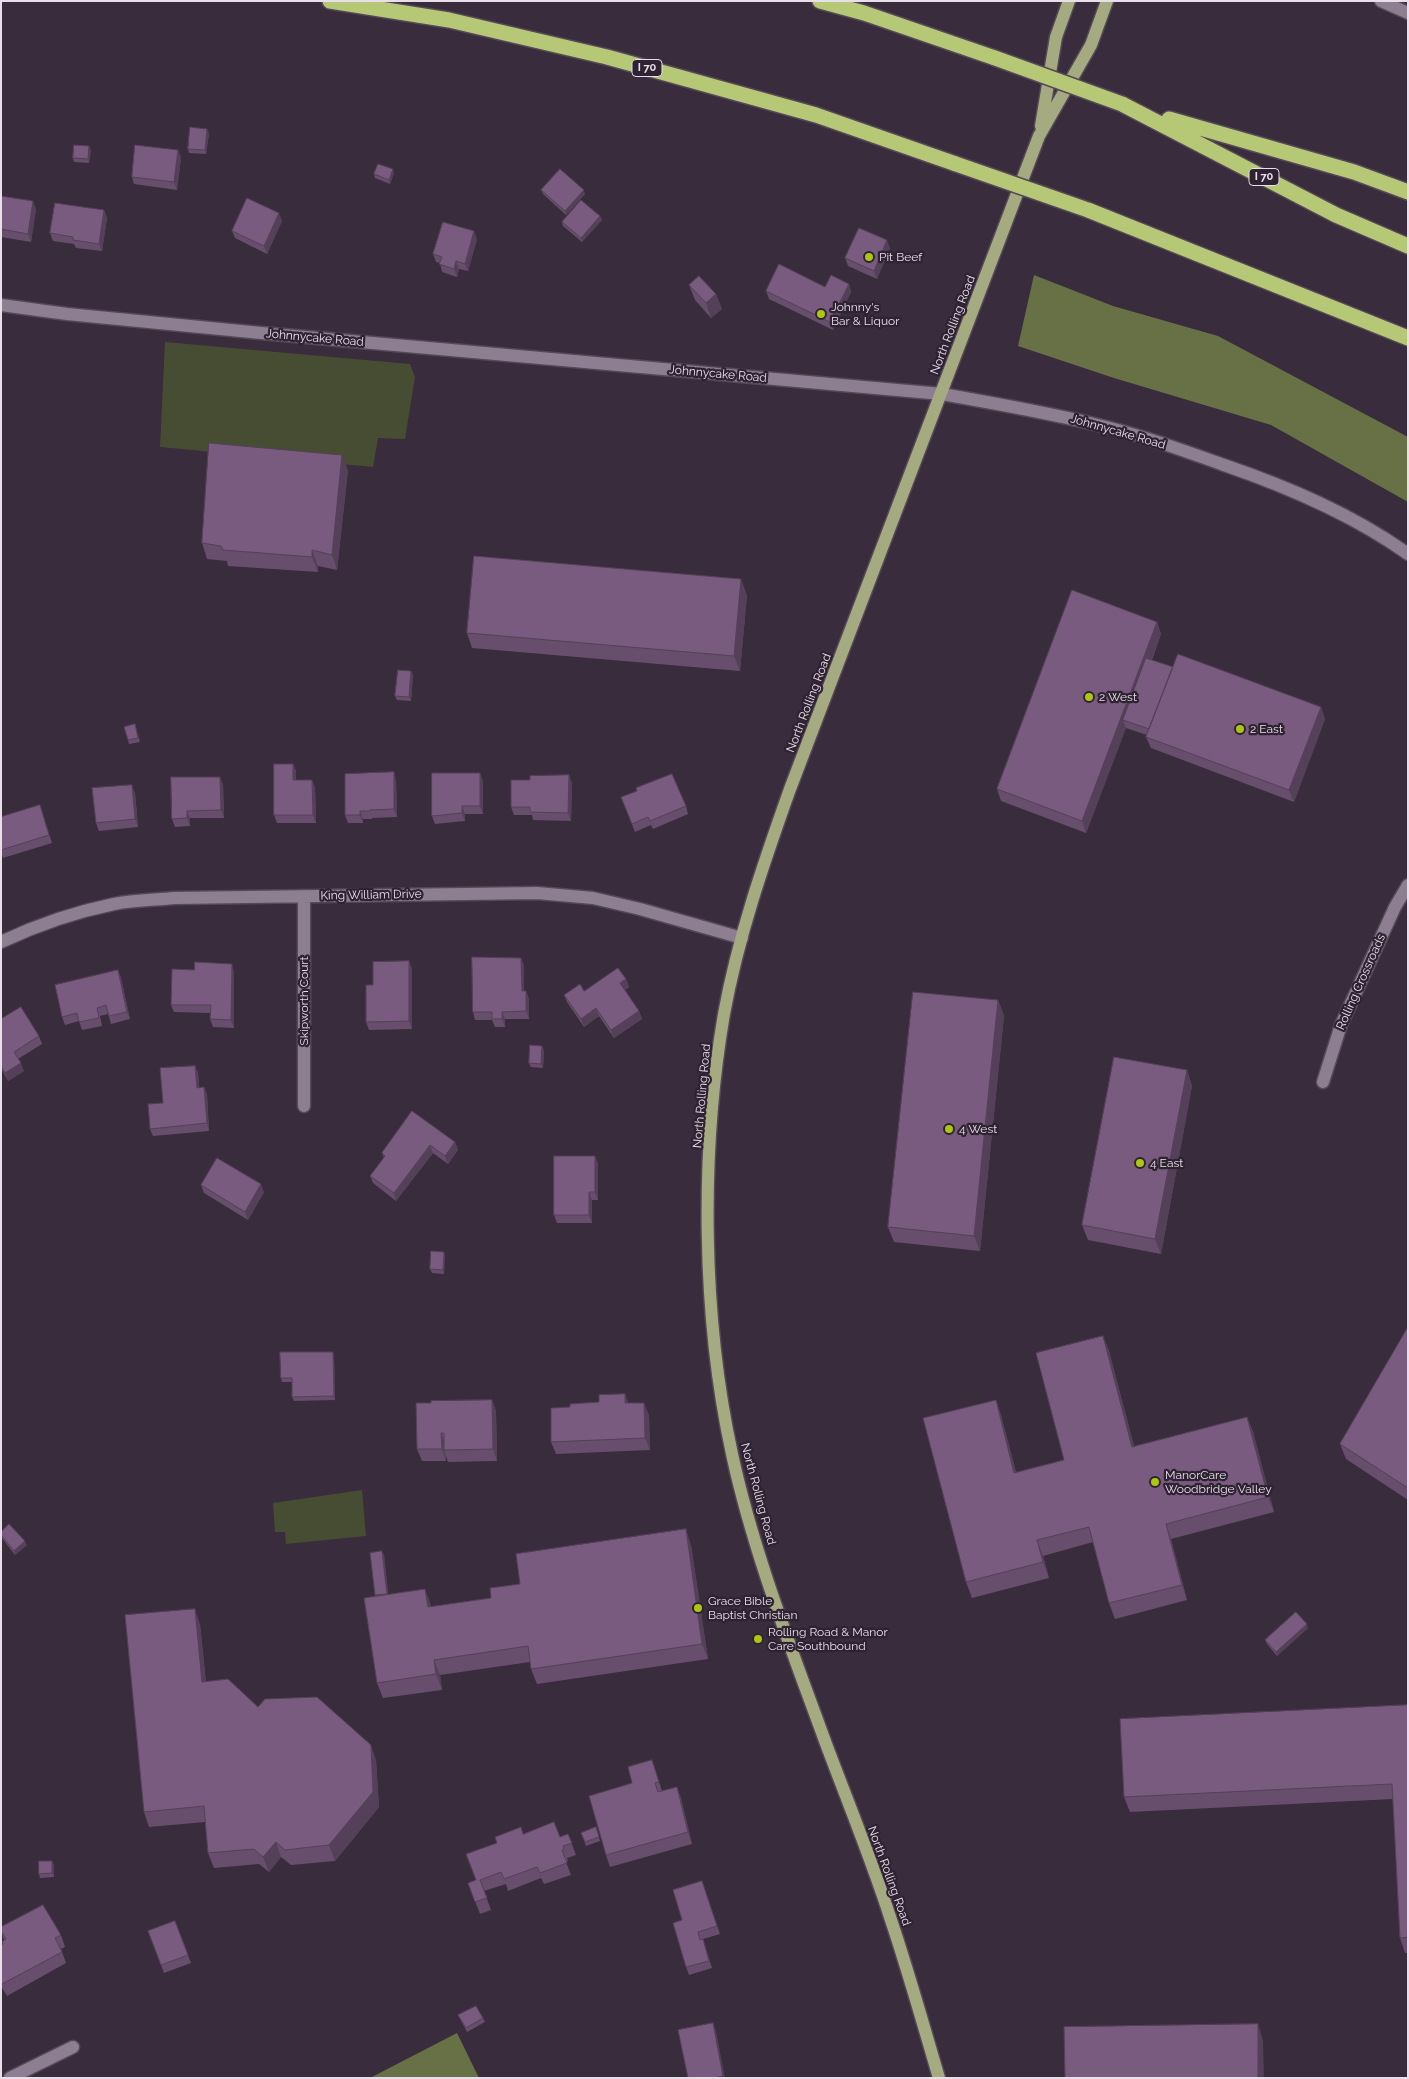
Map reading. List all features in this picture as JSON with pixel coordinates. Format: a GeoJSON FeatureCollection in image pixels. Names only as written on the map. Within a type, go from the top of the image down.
{"type":"FeatureCollection","features":[{"type":"Feature","properties":{"kind":"highway","name":"I 70"},"geometry":{"type":"LineString","coordinates":[[330,1],[449,20],[607,57],[816,115],[1088,210],[1408,338]]}},
{"type":"Feature","properties":{"kind":"highway","name":"I 70"},"geometry":{"type":"LineString","coordinates":[[820,1],[864,13],[1122,104],[1336,215],[1408,246]]}},
{"type":"Feature","properties":{"kind":"highway"},"geometry":{"type":"LineString","coordinates":[[1122,104],[1188,126],[1354,172],[1408,192]]}},
{"type":"Feature","properties":{"kind":"highway"},"geometry":{"type":"LineString","coordinates":[[1374,324],[1408,344]]}},
{"type":"Feature","properties":{"kind":"main road","name":"North Rolling Road"},"geometry":{"type":"LineString","coordinates":[[1039,136],[1056,37],[1069,1]]}},
{"type":"Feature","properties":{"kind":"main road","name":"North Rolling Road"},"geometry":{"type":"LineString","coordinates":[[939,2078],[890,1915],[799,1668],[760,1555],[732,1455],[715,1349],[709,1270],[709,1181],[713,1099],[725,1013],[742,938],[766,856],[790,789],[1039,136],[1091,45],[1107,1]]}},
{"type":"Feature","properties":{"kind":"street"},"geometry":{"type":"LineString","coordinates":[[1381,1],[1408,13]]}},
{"type":"Feature","properties":{"kind":"street","name":"Johnnycake Road"},"geometry":{"type":"LineString","coordinates":[[1,306],[262,333],[942,394],[1016,407],[1096,424],[1192,453],[1269,480],[1338,511],[1408,554]]}},
{"type":"Feature","properties":{"kind":"street","name":"Rolling Crossroads"},"geometry":{"type":"LineString","coordinates":[[1323,1082],[1340,1025],[1395,907],[1408,885]]}},
{"type":"Feature","properties":{"kind":"street","name":"King William Drive"},"geometry":{"type":"LineString","coordinates":[[1,942],[21,932],[69,915],[116,903],[175,898],[537,893],[593,898],[640,909],[742,938]]}},
{"type":"Feature","properties":{"kind":"street","name":"Skipworth Court"},"geometry":{"type":"LineString","coordinates":[[304,896],[304,1106]]}},
{"type":"Feature","properties":{"kind":"street"},"geometry":{"type":"LineString","coordinates":[[10,2078],[73,2047]]}},
{"type":"Feature","properties":{"kind":"green space"},"geometry":{"type":"Polygon","coordinates":[[[1034,275],[1113,306],[1218,336],[1408,437],[1408,502],[1271,425],[1114,378],[1018,346],[1034,275]]]}},
{"type":"Feature","properties":{"kind":"green space"},"geometry":{"type":"Polygon","coordinates":[[[165,342],[410,364],[415,377],[405,439],[378,438],[373,467],[160,447],[165,342]]]}},
{"type":"Feature","properties":{"kind":"green space"},"geometry":{"type":"Polygon","coordinates":[[[362,1490],[366,1536],[286,1544],[285,1532],[275,1532],[273,1503],[362,1490]]]}},
{"type":"Feature","properties":{"kind":"green space"},"geometry":{"type":"Polygon","coordinates":[[[457,2033],[479,2078],[370,2078],[457,2033]]]}},
{"type":"Feature","properties":{"kind":"building"},"geometry":{"type":"Polygon","coordinates":[[[190,127],[207,129],[205,150],[188,149],[190,127]]]}},
{"type":"Feature","properties":{"kind":"building"},"geometry":{"type":"Polygon","coordinates":[[[74,145],[89,146],[88,159],[73,158],[74,145]]]}},
{"type":"Feature","properties":{"kind":"building"},"geometry":{"type":"Polygon","coordinates":[[[135,145],[178,150],[174,182],[132,177],[135,145]]]}},
{"type":"Feature","properties":{"kind":"building"},"geometry":{"type":"Polygon","coordinates":[[[378,164],[393,169],[389,180],[374,174],[378,164]]]}},
{"type":"Feature","properties":{"kind":"building"},"geometry":{"type":"Polygon","coordinates":[[[560,169],[584,190],[565,211],[541,190],[560,169]]]}},
{"type":"Feature","properties":{"kind":"building"},"geometry":{"type":"Polygon","coordinates":[[[1,196],[33,201],[28,234],[1,229],[1,196]]]}},
{"type":"Feature","properties":{"kind":"building"},"geometry":{"type":"Polygon","coordinates":[[[247,198],[279,213],[264,246],[232,231],[247,198]]]}},
{"type":"Feature","properties":{"kind":"building"},"geometry":{"type":"Polygon","coordinates":[[[581,200],[600,216],[581,238],[562,222],[581,200]]]}},
{"type":"Feature","properties":{"kind":"building"},"geometry":{"type":"Polygon","coordinates":[[[55,203],[104,210],[99,244],[73,240],[73,237],[50,233],[55,203]]]}},
{"type":"Feature","properties":{"kind":"building"},"geometry":{"type":"Polygon","coordinates":[[[443,222],[474,231],[465,264],[456,261],[454,269],[439,264],[442,257],[433,254],[443,222]]]}},
{"type":"Feature","properties":{"kind":"building","name":"Pit Beef"},"geometry":{"type":"Polygon","coordinates":[[[859,228],[887,240],[874,271],[845,258],[859,228]]]}},
{"type":"Feature","properties":{"kind":"building","name":"Johnny's Bar & Liquor"},"geometry":{"type":"Polygon","coordinates":[[[779,264],[825,287],[831,275],[849,284],[830,322],[766,291],[779,264]]]}},
{"type":"Feature","properties":{"kind":"building"},"geometry":{"type":"Polygon","coordinates":[[[699,276],[716,294],[706,303],[689,285],[699,276]]]}},
{"type":"Feature","properties":{"kind":"building"},"geometry":{"type":"Polygon","coordinates":[[[209,443],[342,455],[332,555],[312,550],[312,557],[223,550],[221,546],[202,543],[209,443]]]}},
{"type":"Feature","properties":{"kind":"building"},"geometry":{"type":"Polygon","coordinates":[[[474,556],[741,579],[734,656],[467,633],[474,556]]]}},
{"type":"Feature","properties":{"kind":"building","name":"2 West"},"geometry":{"type":"Polygon","coordinates":[[[1072,590],[1157,622],[1082,821],[997,789],[1072,590]]]}},
{"type":"Feature","properties":{"kind":"building","name":"2 East"},"geometry":{"type":"Polygon","coordinates":[[[1178,654],[1321,707],[1289,790],[1146,737],[1178,654]]]}},
{"type":"Feature","properties":{"kind":"building"},"geometry":{"type":"Polygon","coordinates":[[[1146,658],[1173,667],[1149,729],[1123,720],[1146,658]]]}},
{"type":"Feature","properties":{"kind":"building"},"geometry":{"type":"Polygon","coordinates":[[[398,670],[411,671],[409,697],[395,696],[398,670]]]}},
{"type":"Feature","properties":{"kind":"building"},"geometry":{"type":"Polygon","coordinates":[[[135,724],[138,738],[128,740],[124,727],[135,724]]]}},
{"type":"Feature","properties":{"kind":"building"},"geometry":{"type":"Polygon","coordinates":[[[274,764],[293,764],[293,780],[312,780],[313,815],[274,815],[274,764]]]}},
{"type":"Feature","properties":{"kind":"building"},"geometry":{"type":"Polygon","coordinates":[[[394,772],[394,809],[360,811],[360,815],[345,815],[345,774],[394,772]]]}},
{"type":"Feature","properties":{"kind":"building"},"geometry":{"type":"Polygon","coordinates":[[[432,773],[480,773],[480,806],[462,806],[462,813],[432,816],[432,773]]]}},
{"type":"Feature","properties":{"kind":"building"},"geometry":{"type":"Polygon","coordinates":[[[672,774],[686,806],[650,821],[648,817],[632,824],[621,797],[637,791],[636,788],[672,774]]]}},
{"type":"Feature","properties":{"kind":"building"},"geometry":{"type":"Polygon","coordinates":[[[569,775],[568,813],[530,812],[530,807],[511,807],[511,780],[530,780],[530,776],[569,775]]]}},
{"type":"Feature","properties":{"kind":"building"},"geometry":{"type":"Polygon","coordinates":[[[171,777],[220,777],[221,810],[187,811],[187,818],[172,819],[171,777]]]}},
{"type":"Feature","properties":{"kind":"building"},"geometry":{"type":"Polygon","coordinates":[[[132,785],[135,819],[96,823],[92,788],[132,785]]]}},
{"type":"Feature","properties":{"kind":"building"},"geometry":{"type":"Polygon","coordinates":[[[40,805],[49,835],[1,850],[1,817],[40,805]]]}},
{"type":"Feature","properties":{"kind":"building"},"geometry":{"type":"Polygon","coordinates":[[[472,957],[521,958],[522,991],[526,991],[526,1011],[502,1012],[502,1019],[492,1019],[492,1012],[473,1012],[472,957]]]}},
{"type":"Feature","properties":{"kind":"building"},"geometry":{"type":"Polygon","coordinates":[[[409,961],[409,1021],[366,1022],[366,985],[373,985],[373,962],[409,961]]]}},
{"type":"Feature","properties":{"kind":"building"},"geometry":{"type":"Polygon","coordinates":[[[195,962],[232,964],[231,1020],[210,1019],[211,1005],[171,1005],[172,969],[194,970],[195,962]]]}},
{"type":"Feature","properties":{"kind":"building"},"geometry":{"type":"Polygon","coordinates":[[[618,968],[626,979],[620,983],[639,1011],[611,1030],[596,1008],[581,1019],[564,995],[580,984],[584,991],[618,968]]]}},
{"type":"Feature","properties":{"kind":"building"},"geometry":{"type":"Polygon","coordinates":[[[118,970],[127,1012],[109,1016],[106,1005],[97,1008],[99,1018],[79,1022],[77,1013],[62,1017],[55,985],[118,970]]]}},
{"type":"Feature","properties":{"kind":"building","name":"4 West"},"geometry":{"type":"Polygon","coordinates":[[[913,992],[998,1000],[974,1236],[888,1227],[913,992]]]}},
{"type":"Feature","properties":{"kind":"building"},"geometry":{"type":"Polygon","coordinates":[[[21,1007],[39,1036],[14,1052],[21,1063],[5,1073],[1,1066],[1,1019],[21,1007]]]}},
{"type":"Feature","properties":{"kind":"building"},"geometry":{"type":"Polygon","coordinates":[[[530,1045],[542,1046],[541,1064],[529,1063],[530,1045]]]}},
{"type":"Feature","properties":{"kind":"building","name":"4 East"},"geometry":{"type":"Polygon","coordinates":[[[1114,1057],[1187,1070],[1155,1239],[1082,1225],[1114,1057]]]}},
{"type":"Feature","properties":{"kind":"building"},"geometry":{"type":"Polygon","coordinates":[[[195,1066],[197,1088],[204,1087],[207,1123],[150,1129],[148,1104],[163,1103],[160,1068],[195,1066]]]}},
{"type":"Feature","properties":{"kind":"building"},"geometry":{"type":"Polygon","coordinates":[[[412,1111],[455,1142],[445,1156],[430,1145],[394,1193],[370,1176],[385,1156],[382,1153],[412,1111]]]}},
{"type":"Feature","properties":{"kind":"building"},"geometry":{"type":"Polygon","coordinates":[[[554,1156],[595,1156],[595,1192],[589,1192],[589,1215],[554,1215],[554,1156]]]}},
{"type":"Feature","properties":{"kind":"building"},"geometry":{"type":"Polygon","coordinates":[[[217,1158],[261,1184],[245,1212],[201,1185],[217,1158]]]}},
{"type":"Feature","properties":{"kind":"building"},"geometry":{"type":"Polygon","coordinates":[[[431,1251],[444,1252],[443,1270],[430,1269],[431,1251]]]}},
{"type":"Feature","properties":{"kind":"building"},"geometry":{"type":"Polygon","coordinates":[[[1408,1327],[1408,1488],[1340,1444],[1408,1327]]]}},
{"type":"Feature","properties":{"kind":"building","name":"ManorCare Woodbridge Valley"},"geometry":{"type":"Polygon","coordinates":[[[1103,1336],[1132,1447],[1247,1417],[1268,1497],[1166,1524],[1182,1585],[1109,1603],[1089,1527],[1037,1540],[1043,1562],[966,1582],[923,1418],[996,1400],[1014,1473],[1064,1460],[1036,1353],[1103,1336]]]}},
{"type":"Feature","properties":{"kind":"building"},"geometry":{"type":"Polygon","coordinates":[[[280,1352],[333,1352],[334,1396],[292,1397],[292,1378],[281,1378],[280,1352]]]}},
{"type":"Feature","properties":{"kind":"building"},"geometry":{"type":"Polygon","coordinates":[[[625,1394],[625,1403],[644,1403],[645,1438],[551,1442],[551,1408],[570,1407],[570,1404],[599,1402],[599,1395],[625,1394]]]}},
{"type":"Feature","properties":{"kind":"building"},"geometry":{"type":"Polygon","coordinates":[[[492,1400],[493,1449],[444,1450],[444,1433],[441,1433],[442,1449],[417,1449],[416,1403],[492,1400]]]}},
{"type":"Feature","properties":{"kind":"building"},"geometry":{"type":"Polygon","coordinates":[[[9,1524],[25,1541],[14,1551],[1,1535],[1,1532],[9,1524]]]}},
{"type":"Feature","properties":{"kind":"building"},"geometry":{"type":"Polygon","coordinates":[[[686,1529],[702,1644],[531,1669],[528,1646],[434,1660],[436,1674],[377,1683],[364,1598],[425,1589],[428,1607],[491,1598],[490,1588],[520,1584],[516,1554],[686,1529]]]}},
{"type":"Feature","properties":{"kind":"building"},"geometry":{"type":"Polygon","coordinates":[[[382,1551],[387,1594],[375,1595],[370,1553],[382,1551]]]}},
{"type":"Feature","properties":{"kind":"building"},"geometry":{"type":"Polygon","coordinates":[[[195,1609],[202,1682],[228,1679],[258,1707],[265,1699],[317,1697],[371,1745],[373,1792],[329,1845],[285,1850],[276,1842],[263,1857],[254,1849],[208,1853],[204,1806],[144,1812],[125,1615],[195,1609]]]}},
{"type":"Feature","properties":{"kind":"building"},"geometry":{"type":"Polygon","coordinates":[[[1296,1612],[1307,1624],[1276,1652],[1265,1640],[1296,1612]]]}},
{"type":"Feature","properties":{"kind":"building"},"geometry":{"type":"Polygon","coordinates":[[[1408,1705],[1408,1937],[1400,1938],[1392,1784],[1124,1797],[1120,1719],[1408,1705]]]}},
{"type":"Feature","properties":{"kind":"building"},"geometry":{"type":"Polygon","coordinates":[[[652,1760],[659,1782],[655,1783],[658,1792],[677,1787],[688,1832],[606,1855],[589,1796],[632,1783],[628,1767],[652,1760]]]}},
{"type":"Feature","properties":{"kind":"building"},"geometry":{"type":"Polygon","coordinates":[[[554,1822],[560,1837],[568,1834],[572,1843],[563,1846],[564,1849],[562,1850],[567,1863],[540,1873],[537,1867],[504,1879],[501,1872],[480,1880],[487,1898],[475,1902],[468,1883],[476,1880],[466,1854],[497,1843],[495,1837],[521,1827],[523,1834],[554,1822]]]}},
{"type":"Feature","properties":{"kind":"building"},"geometry":{"type":"Polygon","coordinates":[[[596,1827],[599,1837],[585,1842],[581,1833],[596,1827]]]}},
{"type":"Feature","properties":{"kind":"building"},"geometry":{"type":"Polygon","coordinates":[[[39,1861],[52,1861],[52,1873],[39,1874],[39,1861]]]}},
{"type":"Feature","properties":{"kind":"building"},"geometry":{"type":"Polygon","coordinates":[[[702,1881],[717,1926],[698,1932],[700,1940],[703,1939],[709,1961],[686,1967],[673,1923],[682,1920],[673,1890],[702,1881]]]}},
{"type":"Feature","properties":{"kind":"building"},"geometry":{"type":"Polygon","coordinates":[[[43,1905],[61,1935],[55,1938],[62,1952],[2,1984],[1,1945],[6,1939],[1,1931],[1,1927],[43,1905]]]}},
{"type":"Feature","properties":{"kind":"building"},"geometry":{"type":"Polygon","coordinates":[[[175,1921],[188,1955],[161,1965],[148,1931],[175,1921]]]}},
{"type":"Feature","properties":{"kind":"building"},"geometry":{"type":"Polygon","coordinates":[[[476,2006],[483,2018],[466,2028],[458,2015],[476,2006]]]}},
{"type":"Feature","properties":{"kind":"building"},"geometry":{"type":"Polygon","coordinates":[[[713,2023],[723,2076],[688,2078],[678,2030],[713,2023]]]}},
{"type":"Feature","properties":{"kind":"building"},"geometry":{"type":"Polygon","coordinates":[[[1258,2024],[1258,2078],[1065,2078],[1064,2027],[1258,2024]]]}},
{"type":"Feature","properties":{"kind":"place","name":"Pit Beef"},"geometry":{"type":"Point","coordinates":[869,257]}},
{"type":"Feature","properties":{"kind":"place","name":"Johnny's Bar & Liquor"},"geometry":{"type":"Point","coordinates":[821,314]}},
{"type":"Feature","properties":{"kind":"place","name":"2 West"},"geometry":{"type":"Point","coordinates":[1089,697]}},
{"type":"Feature","properties":{"kind":"place","name":"2 East"},"geometry":{"type":"Point","coordinates":[1240,729]}},
{"type":"Feature","properties":{"kind":"place","name":"4 West"},"geometry":{"type":"Point","coordinates":[949,1129]}},
{"type":"Feature","properties":{"kind":"place","name":"4 East"},"geometry":{"type":"Point","coordinates":[1140,1163]}},
{"type":"Feature","properties":{"kind":"place","name":"ManorCare Woodbridge Valley"},"geometry":{"type":"Point","coordinates":[1155,1482]}},
{"type":"Feature","properties":{"kind":"place","name":"Grace Bible Baptist Christian"},"geometry":{"type":"Point","coordinates":[698,1608]}},
{"type":"Feature","properties":{"kind":"place","name":"Rolling Road & Manor Care Southbound"},"geometry":{"type":"Point","coordinates":[758,1639]}}]}
